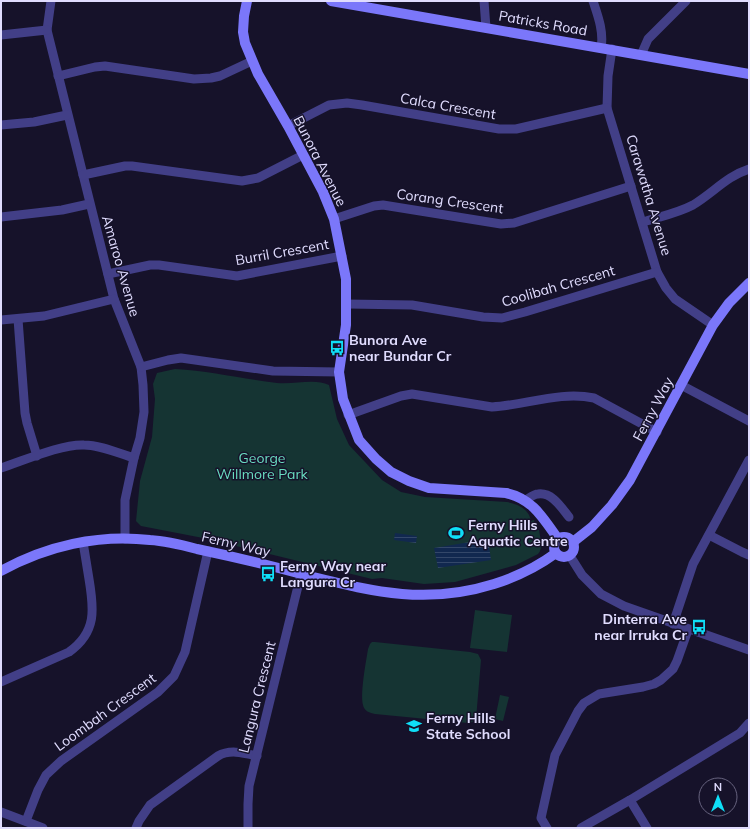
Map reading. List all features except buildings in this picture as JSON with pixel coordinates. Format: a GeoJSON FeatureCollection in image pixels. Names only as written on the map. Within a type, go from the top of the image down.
{"type":"FeatureCollection","features":[{"type":"Feature","properties":{"kind":"street","name":"Amaroo Avenue"},"geometry":{"type":"LineString","coordinates":[[51,1],[47,30],[67,115],[114,299],[140,367],[143,385],[144,412],[140,438],[125,500],[125,538]]}},
{"type":"Feature","properties":{"kind":"street","name":"Bunora Avenue"},"geometry":{"type":"LineString","coordinates":[[248,1],[244,16],[243,32],[245,44],[258,74],[323,192],[334,219],[346,279],[347,304],[346,325],[339,372],[343,399],[359,440],[391,472],[409,481],[429,488],[516,495],[535,507],[558,539]]}},
{"type":"Feature","properties":{"kind":"street","name":"Patricks Road"},"geometry":{"type":"LineString","coordinates":[[333,1],[749,74]]}},
{"type":"Feature","properties":{"kind":"street"},"geometry":{"type":"LineString","coordinates":[[484,1],[486,28]]}},
{"type":"Feature","properties":{"kind":"street"},"geometry":{"type":"LineString","coordinates":[[593,1],[602,32],[601,48]]}},
{"type":"Feature","properties":{"kind":"street"},"geometry":{"type":"LineString","coordinates":[[641,55],[648,39],[686,1]]}},
{"type":"Feature","properties":{"kind":"street"},"geometry":{"type":"LineString","coordinates":[[1,35],[47,30]]}},
{"type":"Feature","properties":{"kind":"street","name":"Carawatha Avenue"},"geometry":{"type":"LineString","coordinates":[[612,49],[608,76],[607,108],[657,272],[666,288],[675,299],[713,326]]}},
{"type":"Feature","properties":{"kind":"street"},"geometry":{"type":"LineString","coordinates":[[58,76],[105,66],[194,79],[211,78],[220,76],[252,61]]}},
{"type":"Feature","properties":{"kind":"street","name":"Calca Crescent"},"geometry":{"type":"LineString","coordinates":[[288,126],[329,105],[347,103],[499,129],[516,129],[607,108]]}},
{"type":"Feature","properties":{"kind":"street"},"geometry":{"type":"LineString","coordinates":[[1,125],[34,122],[67,115]]}},
{"type":"Feature","properties":{"kind":"street"},"geometry":{"type":"LineString","coordinates":[[83,175],[125,166],[132,166],[242,181],[258,178],[303,155]]}},
{"type":"Feature","properties":{"kind":"street"},"geometry":{"type":"LineString","coordinates":[[643,222],[688,208],[728,179],[749,169]]}},
{"type":"Feature","properties":{"kind":"street","name":"Corang Crescent"},"geometry":{"type":"LineString","coordinates":[[334,219],[374,206],[383,205],[487,223],[514,223],[631,186]]}},
{"type":"Feature","properties":{"kind":"street"},"geometry":{"type":"LineString","coordinates":[[1,217],[62,210],[89,204]]}},
{"type":"Feature","properties":{"kind":"street","name":"Burril Crescent"},"geometry":{"type":"LineString","coordinates":[[108,274],[154,265],[237,276],[342,256]]}},
{"type":"Feature","properties":{"kind":"street","name":"Coolibah Crescent"},"geometry":{"type":"LineString","coordinates":[[347,304],[412,305],[483,318],[502,318],[657,272]]}},
{"type":"Feature","properties":{"kind":"street","name":"Ferny Way"},"geometry":{"type":"LineString","coordinates":[[573,542],[592,527],[612,505],[630,480],[713,326],[730,303],[749,283]]}},
{"type":"Feature","properties":{"kind":"street"},"geometry":{"type":"LineString","coordinates":[[1,320],[44,316],[114,299]]}},
{"type":"Feature","properties":{"kind":"street"},"geometry":{"type":"LineString","coordinates":[[18,319],[25,413],[37,456]]}},
{"type":"Feature","properties":{"kind":"street"},"geometry":{"type":"LineString","coordinates":[[140,367],[181,358],[273,372],[339,372]]}},
{"type":"Feature","properties":{"kind":"street"},"geometry":{"type":"LineString","coordinates":[[681,385],[749,421]]}},
{"type":"Feature","properties":{"kind":"street"},"geometry":{"type":"LineString","coordinates":[[348,415],[401,396],[412,394],[492,407],[565,396],[584,396],[594,398],[657,432]]}},
{"type":"Feature","properties":{"kind":"street"},"geometry":{"type":"LineString","coordinates":[[1,468],[69,446],[84,445],[96,447],[134,458]]}},
{"type":"Feature","properties":{"kind":"street"},"geometry":{"type":"LineString","coordinates":[[673,624],[692,564],[749,460]]}},
{"type":"Feature","properties":{"kind":"street"},"geometry":{"type":"LineString","coordinates":[[526,500],[537,494],[547,495],[556,502],[568,517]]}},
{"type":"Feature","properties":{"kind":"street"},"geometry":{"type":"LineString","coordinates":[[709,535],[749,555]]}},
{"type":"Feature","properties":{"kind":"street","name":"Ferny Way"},"geometry":{"type":"LineString","coordinates":[[1,572],[35,555],[61,546],[106,539],[125,538],[150,540],[208,551],[378,592],[410,595],[441,595],[473,590],[513,578],[544,562],[556,553]]}},
{"type":"Feature","properties":{"kind":"street"},"geometry":{"type":"LineString","coordinates":[[567,538],[573,542],[574,549],[570,556],[563,557],[556,553],[554,546],[558,539],[567,538]]}},
{"type":"Feature","properties":{"kind":"street"},"geometry":{"type":"LineString","coordinates":[[1,682],[69,652],[87,633],[92,622],[93,612],[92,596],[83,542]]}},
{"type":"Feature","properties":{"kind":"street","name":"Loombah Crescent"},"geometry":{"type":"LineString","coordinates":[[26,822],[38,790],[46,775],[61,761],[158,692],[174,676],[185,652],[208,551]]}},
{"type":"Feature","properties":{"kind":"street"},"geometry":{"type":"LineString","coordinates":[[570,556],[582,575],[601,594],[624,606],[688,630],[749,650]]}},
{"type":"Feature","properties":{"kind":"street","name":"Langura Crescent"},"geometry":{"type":"LineString","coordinates":[[248,828],[248,795],[300,574]]}},
{"type":"Feature","properties":{"kind":"street"},"geometry":{"type":"LineString","coordinates":[[547,828],[541,818],[555,755],[578,711],[584,703],[599,694],[643,687],[662,680],[673,669],[678,661],[688,630]]}},
{"type":"Feature","properties":{"kind":"street"},"geometry":{"type":"LineString","coordinates":[[580,828],[630,800],[740,733],[749,723]]}},
{"type":"Feature","properties":{"kind":"street"},"geometry":{"type":"LineString","coordinates":[[136,828],[139,820],[150,805],[218,756],[228,752],[236,752],[257,756]]}},
{"type":"Feature","properties":{"kind":"street"},"geometry":{"type":"LineString","coordinates":[[630,800],[647,828]]}},
{"type":"Feature","properties":{"kind":"street"},"geometry":{"type":"LineString","coordinates":[[1,812],[43,828]]}},
{"type":"Feature","properties":{"kind":"green space","name":"George Willmore Park"},"geometry":{"type":"Polygon","coordinates":[[[175,369],[201,371],[277,383],[317,382],[329,385],[337,419],[349,445],[382,480],[401,492],[425,497],[507,502],[515,504],[528,513],[531,521],[534,520],[536,530],[539,530],[541,542],[540,551],[538,554],[516,565],[455,582],[424,584],[382,578],[372,579],[203,538],[141,526],[136,521],[140,481],[152,437],[155,399],[153,384],[157,373],[175,369]]]}},
{"type":"Feature","properties":{"kind":"green space"},"geometry":{"type":"Polygon","coordinates":[[[475,610],[512,615],[507,652],[470,648],[475,610]]]}},
{"type":"Feature","properties":{"kind":"green space"},"geometry":{"type":"Polygon","coordinates":[[[372,642],[478,654],[481,660],[476,719],[468,723],[375,714],[366,710],[362,700],[363,685],[368,649],[372,642]]]}},
{"type":"Feature","properties":{"kind":"green space"},"geometry":{"type":"Polygon","coordinates":[[[500,695],[509,697],[503,721],[495,719],[500,695]]]}},
{"type":"Feature","properties":{"kind":"water"},"geometry":{"type":"Polygon","coordinates":[[[395,533],[417,536],[416,543],[394,540],[395,533]]]}},
{"type":"Feature","properties":{"kind":"water"},"geometry":{"type":"Polygon","coordinates":[[[488,539],[491,560],[438,568],[434,548],[488,539]]]}},
{"type":"Feature","properties":{"kind":"place","name":"Bunora Ave near Bundar Cr"},"geometry":{"type":"Point","coordinates":[337,348]}},
{"type":"Feature","properties":{"kind":"place","name":"Ferny Hills Aquatic Centre"},"geometry":{"type":"Point","coordinates":[456,533]}},
{"type":"Feature","properties":{"kind":"place","name":"Ferny Way near Langura Cr"},"geometry":{"type":"Point","coordinates":[268,574]}},
{"type":"Feature","properties":{"kind":"place","name":"Dinterra Ave near Irruka Cr"},"geometry":{"type":"Point","coordinates":[699,627]}},
{"type":"Feature","properties":{"kind":"place","name":"Ferny Hills State School"},"geometry":{"type":"Point","coordinates":[414,726]}}]}
